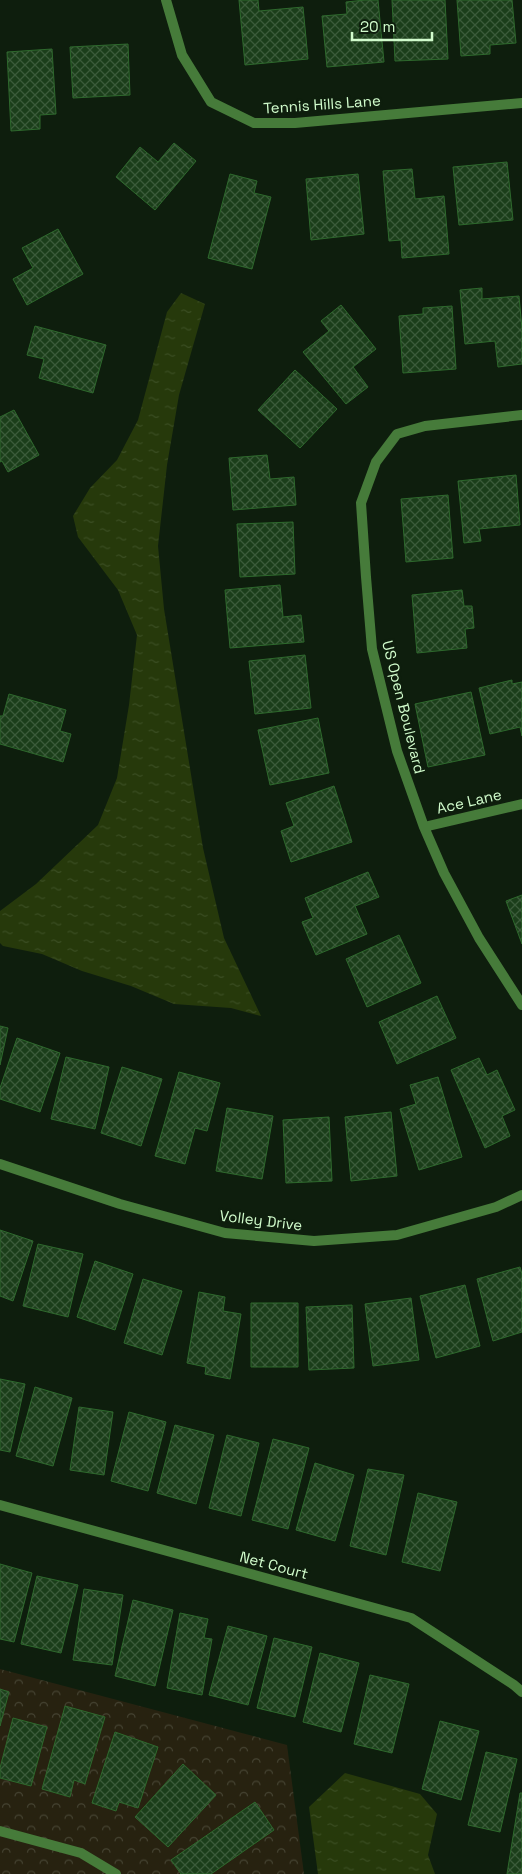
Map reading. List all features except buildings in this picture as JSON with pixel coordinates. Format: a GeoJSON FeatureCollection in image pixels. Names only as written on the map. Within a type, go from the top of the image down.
{"type":"FeatureCollection","features":[{"type":"Feature","properties":{"kind":"street","name":"Tennis Hills Lane"},"geometry":{"type":"LineString","coordinates":[[166,0],[182,55],[210,102],[254,123],[294,123],[522,103]]}},
{"type":"Feature","properties":{"kind":"street","name":"US Open Boulevard"},"geometry":{"type":"LineString","coordinates":[[522,415],[425,426],[396,434],[376,462],[361,504],[372,649],[397,751],[424,827],[444,873],[479,938],[522,1005]]}},
{"type":"Feature","properties":{"kind":"street","name":"Ace Lane"},"geometry":{"type":"LineString","coordinates":[[424,827],[522,804]]}},
{"type":"Feature","properties":{"kind":"street","name":"Volley Drive"},"geometry":{"type":"LineString","coordinates":[[0,1164],[120,1204],[225,1233],[314,1241],[397,1235],[496,1207],[522,1195]]}},
{"type":"Feature","properties":{"kind":"street","name":"Net Court"},"geometry":{"type":"LineString","coordinates":[[0,1505],[410,1618],[514,1684],[522,1692]]}},
{"type":"Feature","properties":{"kind":"street"},"geometry":{"type":"LineString","coordinates":[[0,1831],[82,1852],[116,1874]]}},
{"type":"Feature","properties":{"kind":"green space"},"geometry":{"type":"Polygon","coordinates":[[[0,1669],[287,1745],[304,1874],[0,1874],[0,1669]]]}},
{"type":"Feature","properties":{"kind":"water"},"geometry":{"type":"Polygon","coordinates":[[[181,293],[205,304],[179,395],[167,465],[158,546],[164,609],[203,848],[224,938],[261,1016],[231,1008],[174,1004],[131,986],[82,971],[42,954],[3,946],[0,943],[0,911],[36,884],[98,825],[117,778],[129,705],[137,635],[118,590],[78,537],[73,516],[90,488],[117,460],[138,420],[167,312],[181,293]]]}},
{"type":"Feature","properties":{"kind":"water"},"geometry":{"type":"Polygon","coordinates":[[[345,1773],[420,1794],[437,1814],[428,1855],[435,1874],[318,1874],[309,1807],[345,1773]]]}}]}
